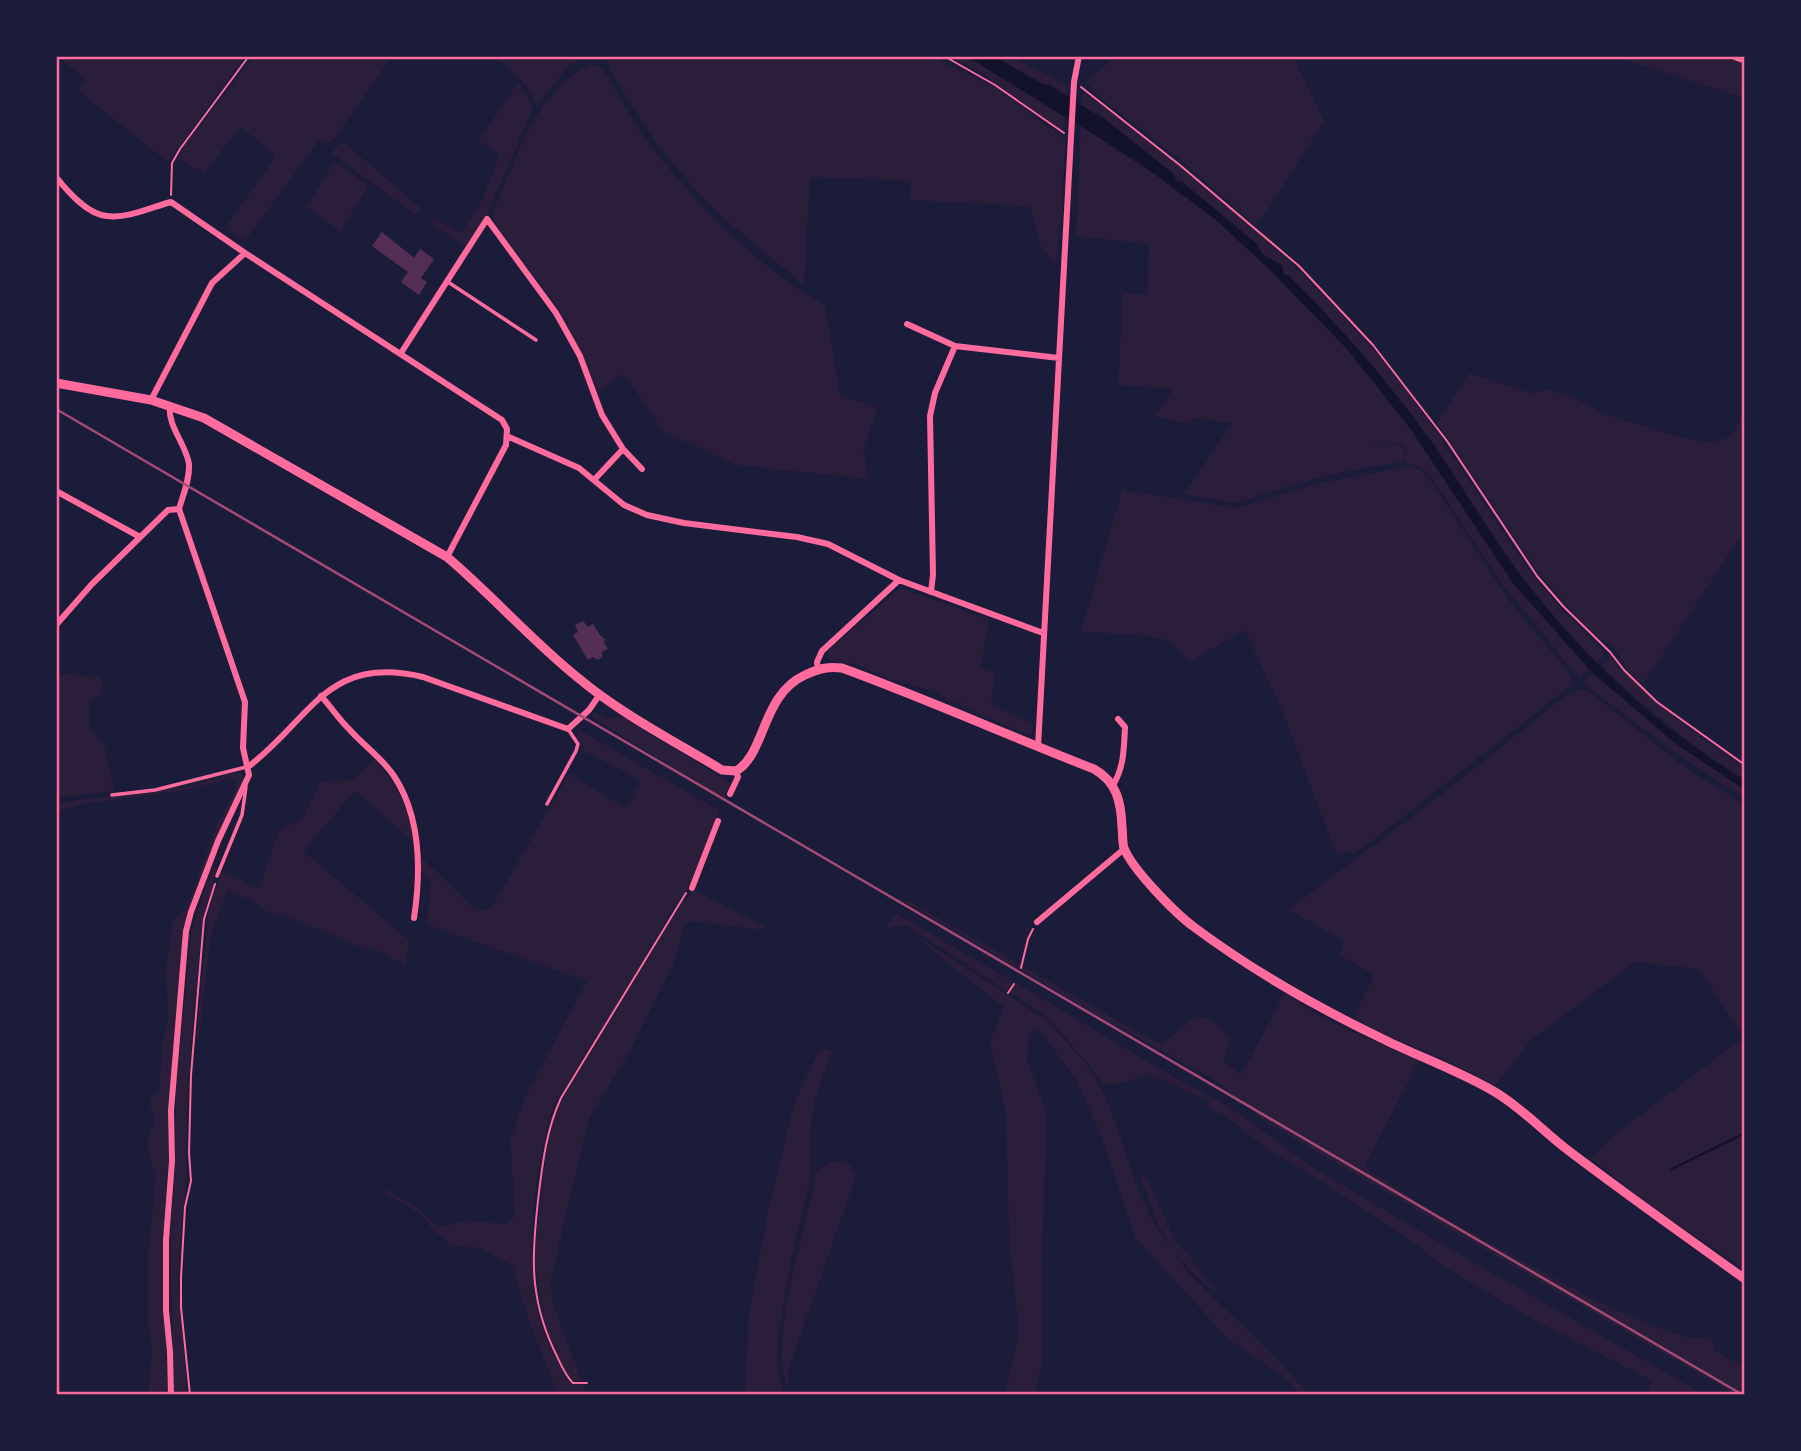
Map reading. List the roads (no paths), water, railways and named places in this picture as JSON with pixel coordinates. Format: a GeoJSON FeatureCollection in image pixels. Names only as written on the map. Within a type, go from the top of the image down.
{"type":"FeatureCollection","features":[{"type":"Feature","properties":{"kind":"main road"},"geometry":{"type":"LineString","coordinates":[[1736,56],[1745,59]]}},
{"type":"Feature","properties":{"kind":"main road"},"geometry":{"type":"LineString","coordinates":[[56,383],[151,400],[204,418],[447,557],[578,678],[722,771],[736,771],[748,760],[779,695],[797,678],[830,667],[842,668],[925,699],[1094,769],[1113,785],[1119,799],[1124,849],[1137,868],[1192,925],[1231,953],[1316,1006],[1388,1042],[1452,1069],[1499,1094],[1583,1162],[1745,1279]]}},
{"type":"Feature","properties":{"kind":"street"},"geometry":{"type":"LineString","coordinates":[[1038,747],[1074,82],[1079,56]]}},
{"type":"Feature","properties":{"kind":"street"},"geometry":{"type":"LineString","coordinates":[[56,177],[70,194],[90,209],[107,216],[126,214],[171,202],[502,420],[509,437],[447,557]]}},
{"type":"Feature","properties":{"kind":"street"},"geometry":{"type":"LineString","coordinates":[[401,352],[487,219],[556,313],[583,365],[602,415],[623,449],[642,469]]}},
{"type":"Feature","properties":{"kind":"street"},"geometry":{"type":"LineString","coordinates":[[151,400],[212,283],[245,253]]}},
{"type":"Feature","properties":{"kind":"street"},"geometry":{"type":"LineString","coordinates":[[907,324],[955,346],[1059,358]]}},
{"type":"Feature","properties":{"kind":"street"},"geometry":{"type":"LineString","coordinates":[[931,592],[930,416],[935,393],[955,346]]}},
{"type":"Feature","properties":{"kind":"street"},"geometry":{"type":"LineString","coordinates":[[170,405],[170,419],[186,451],[189,469],[179,509],[245,702],[243,748],[248,767],[246,785],[237,798],[218,841],[186,931],[171,1111],[172,1161],[166,1240],[166,1310],[171,1395]]}},
{"type":"Feature","properties":{"kind":"street"},"geometry":{"type":"LineString","coordinates":[[509,437],[579,468],[624,505],[647,515],[828,544],[899,580],[1043,634]]}},
{"type":"Feature","properties":{"kind":"street"},"geometry":{"type":"LineString","coordinates":[[594,480],[623,449]]}},
{"type":"Feature","properties":{"kind":"street"},"geometry":{"type":"LineString","coordinates":[[56,491],[140,537]]}},
{"type":"Feature","properties":{"kind":"street"},"geometry":{"type":"LineString","coordinates":[[56,625],[92,584],[168,510],[179,509]]}},
{"type":"Feature","properties":{"kind":"street"},"geometry":{"type":"LineString","coordinates":[[818,669],[817,662],[822,651],[899,580]]}},
{"type":"Feature","properties":{"kind":"street"},"geometry":{"type":"LineString","coordinates":[[248,767],[321,696],[351,677],[370,672],[398,671],[423,677],[568,729],[589,710],[600,694]]}},
{"type":"Feature","properties":{"kind":"street"},"geometry":{"type":"LineString","coordinates":[[321,696],[349,730],[393,774],[405,795],[419,867],[414,918]]}},
{"type":"Feature","properties":{"kind":"street"},"geometry":{"type":"LineString","coordinates":[[1113,785],[1118,777],[1125,727],[1118,719]]}},
{"type":"Feature","properties":{"kind":"street"},"geometry":{"type":"LineString","coordinates":[[730,794],[738,778],[736,771]]}},
{"type":"Feature","properties":{"kind":"street"},"geometry":{"type":"LineString","coordinates":[[692,888],[718,821]]}},
{"type":"Feature","properties":{"kind":"street"},"geometry":{"type":"LineString","coordinates":[[1037,922],[1124,849]]}},
{"type":"Feature","properties":{"kind":"lane"},"geometry":{"type":"LineString","coordinates":[[448,282],[536,340]]}},
{"type":"Feature","properties":{"kind":"lane"},"geometry":{"type":"LineString","coordinates":[[547,804],[578,744],[568,729]]}},
{"type":"Feature","properties":{"kind":"lane"},"geometry":{"type":"LineString","coordinates":[[112,794],[155,790],[248,767]]}},
{"type":"Feature","properties":{"kind":"lane"},"geometry":{"type":"LineString","coordinates":[[217,876],[242,815],[246,785]]}},
{"type":"Feature","properties":{"kind":"waterway"},"geometry":{"type":"LineString","coordinates":[[1046,93],[1099,127]]}},
{"type":"Feature","properties":{"kind":"waterway"},"geometry":{"type":"LineString","coordinates":[[1670,1170],[1745,1133]]}},
{"type":"Feature","properties":{"kind":"railway"},"geometry":{"type":"LineString","coordinates":[[56,409],[1743,1395]]}}]}
